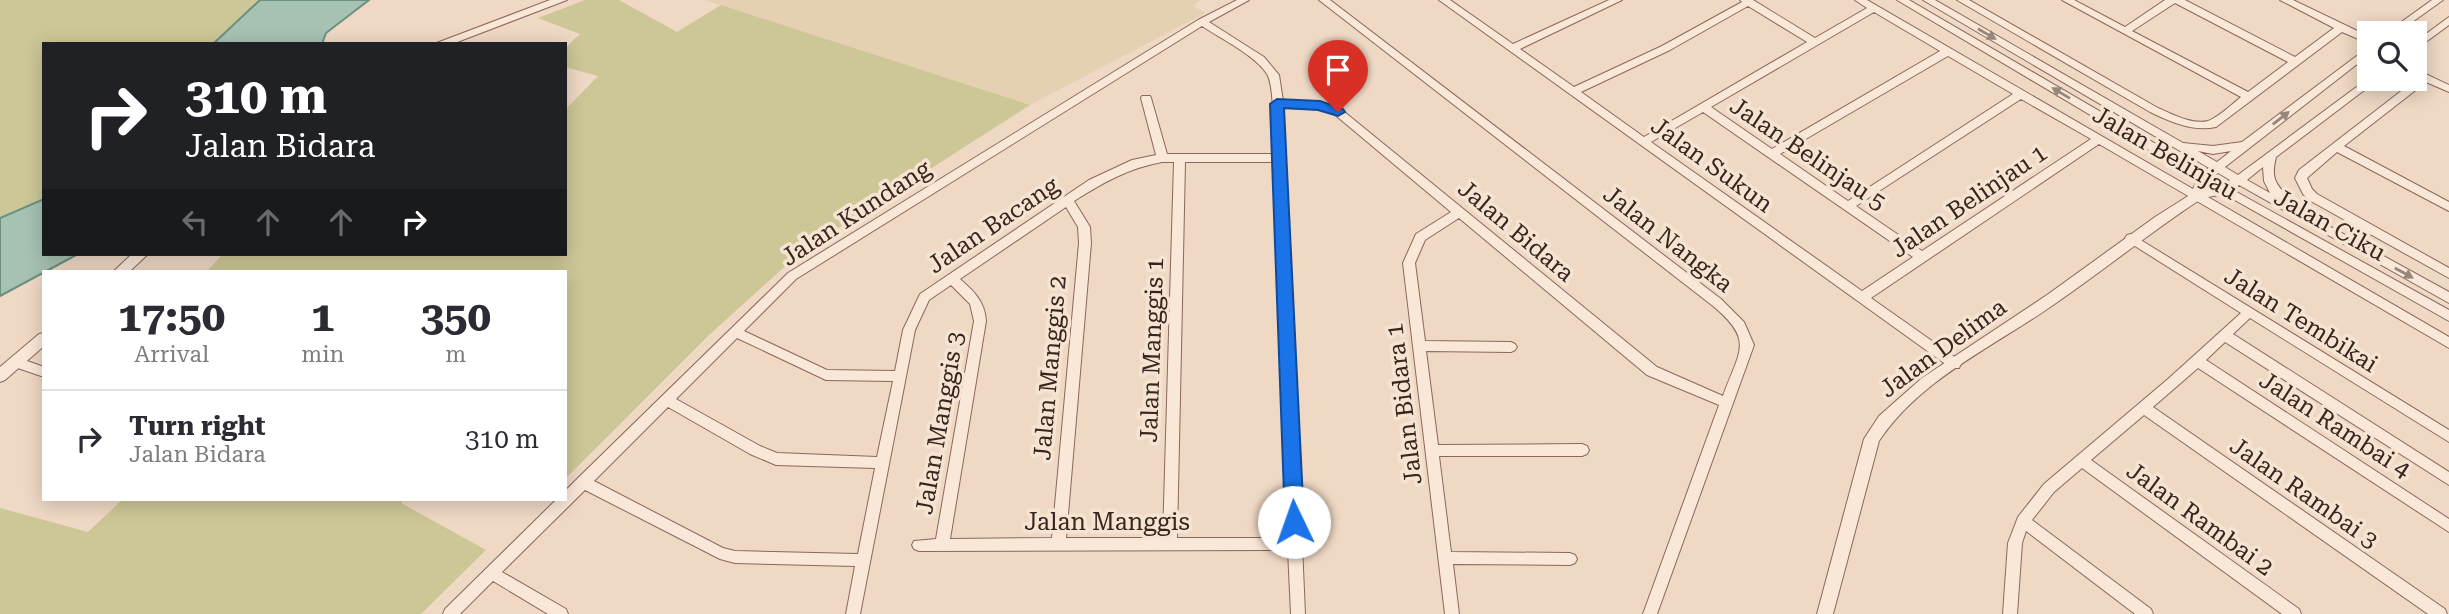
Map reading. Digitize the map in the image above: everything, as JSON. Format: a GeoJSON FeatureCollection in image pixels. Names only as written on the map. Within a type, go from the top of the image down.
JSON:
{"type":"FeatureCollection","features":[{"type":"Feature","properties":{"kind":"street"},"geometry":{"type":"LineString","coordinates":[[446,42],[562,0]]}},
{"type":"Feature","properties":{"kind":"street","name":"Jalan Kundang"},"geometry":{"type":"LineString","coordinates":[[567,498],[784,284],[810,263],[1202,22],[1244,0]]}},
{"type":"Feature","properties":{"kind":"street","name":"Jalan Nangka"},"geometry":{"type":"LineString","coordinates":[[1324,0],[1737,320],[1745,332],[1748,345],[1650,614]]}},
{"type":"Feature","properties":{"kind":"street","name":"Jalan Sukun"},"geometry":{"type":"LineString","coordinates":[[1444,0],[1955,364]]}},
{"type":"Feature","properties":{"kind":"street"},"geometry":{"type":"LineString","coordinates":[[1512,49],[1617,0]]}},
{"type":"Feature","properties":{"kind":"street","name":"Jalan Belinjau"},"geometry":{"type":"LineString","coordinates":[[1860,0],[2449,343]]}},
{"type":"Feature","properties":{"kind":"street","name":"Jalan Ciku"},"geometry":{"type":"LineString","coordinates":[[1902,0],[2204,178],[2449,316]]}},
{"type":"Feature","properties":{"kind":"street","name":"Jalan Ciku"},"geometry":{"type":"LineString","coordinates":[[1928,0],[2175,144],[2449,298]]}},
{"type":"Feature","properties":{"kind":"street"},"geometry":{"type":"LineString","coordinates":[[1962,0],[2179,122],[2200,126],[2212,124],[2342,27]]}},
{"type":"Feature","properties":{"kind":"street"},"geometry":{"type":"LineString","coordinates":[[2067,0],[2248,96]]}},
{"type":"Feature","properties":{"kind":"street"},"geometry":{"type":"LineString","coordinates":[[2125,31],[2174,0],[2296,62]]}},
{"type":"Feature","properties":{"kind":"street"},"geometry":{"type":"LineString","coordinates":[[2286,0],[2357,34]]}},
{"type":"Feature","properties":{"kind":"street"},"geometry":{"type":"LineString","coordinates":[[2408,21],[2438,0]]}},
{"type":"Feature","properties":{"kind":"street"},"geometry":{"type":"LineString","coordinates":[[1573,92],[1666,48],[1747,1],[1816,43]]}},
{"type":"Feature","properties":{"kind":"street"},"geometry":{"type":"LineString","coordinates":[[1643,142],[1874,8]]}},
{"type":"Feature","properties":{"kind":"street"},"geometry":{"type":"LineString","coordinates":[[2427,37],[2449,20]]}},
{"type":"Feature","properties":{"kind":"street"},"geometry":{"type":"LineString","coordinates":[[1202,22],[1260,59],[1274,75],[1298,614]]}},
{"type":"Feature","properties":{"kind":"street"},"geometry":{"type":"LineString","coordinates":[[1772,154],[1948,51]]}},
{"type":"Feature","properties":{"kind":"street"},"geometry":{"type":"LineString","coordinates":[[2196,196],[2204,178],[2357,59]]}},
{"type":"Feature","properties":{"kind":"street"},"geometry":{"type":"LineString","coordinates":[[2427,78],[2449,89]]}},
{"type":"Feature","properties":{"kind":"street","name":"Jalan Delima"},"geometry":{"type":"LineString","coordinates":[[1825,614],[1871,439],[1878,425],[1913,395],[2051,299],[2131,238],[2196,196],[2225,190],[2358,91]]}},
{"type":"Feature","properties":{"kind":"street"},"geometry":{"type":"LineString","coordinates":[[2401,91],[2303,173],[2301,178],[2307,191],[2324,204],[2449,274]]}},
{"type":"Feature","properties":{"kind":"street"},"geometry":{"type":"LineString","coordinates":[[1848,206],[2021,94]]}},
{"type":"Feature","properties":{"kind":"street"},"geometry":{"type":"LineString","coordinates":[[1146,98],[1162,158]]}},
{"type":"Feature","properties":{"kind":"street","name":"Jalan Bidara"},"geometry":{"type":"LineString","coordinates":[[1277,104],[1320,106],[1338,112],[1652,371],[1727,403]]}},
{"type":"Feature","properties":{"kind":"street","name":"Jalan Belinjau 5"},"geometry":{"type":"LineString","coordinates":[[1704,108],[1922,257]]}},
{"type":"Feature","properties":{"kind":"street","name":"Jalan Belinjau 1"},"geometry":{"type":"LineString","coordinates":[[1861,298],[2099,139]]}},
{"type":"Feature","properties":{"kind":"street"},"geometry":{"type":"LineString","coordinates":[[2175,144],[2213,150],[2247,145]]}},
{"type":"Feature","properties":{"kind":"street"},"geometry":{"type":"LineString","coordinates":[[2337,147],[2444,204],[2449,192]]}},
{"type":"Feature","properties":{"kind":"street"},"geometry":{"type":"LineString","coordinates":[[2271,156],[2266,173],[2270,184],[2277,196],[2305,218]]}},
{"type":"Feature","properties":{"kind":"street","name":"Jalan Bacang"},"geometry":{"type":"LineString","coordinates":[[853,614],[909,330],[923,297],[1093,183],[1136,163],[1180,157],[1279,158]]}},
{"type":"Feature","properties":{"kind":"street","name":"Jalan Manggis 1"},"geometry":{"type":"LineString","coordinates":[[1170,544],[1180,157]]}},
{"type":"Feature","properties":{"kind":"street","name":"Jalan Manggis 2"},"geometry":{"type":"LineString","coordinates":[[1058,545],[1085,243],[1084,227],[1068,200]]}},
{"type":"Feature","properties":{"kind":"street","name":"Jalan Bidara 1"},"geometry":{"type":"LineString","coordinates":[[1452,614],[1409,262],[1420,237],[1459,212]]}},
{"type":"Feature","properties":{"kind":"street","name":"Jalan Tembikai"},"geometry":{"type":"LineString","coordinates":[[2131,238],[2449,437]]}},
{"type":"Feature","properties":{"kind":"street"},"geometry":{"type":"LineString","coordinates":[[122,270],[139,256]]}},
{"type":"Feature","properties":{"kind":"street","name":"Jalan Manggis 3"},"geometry":{"type":"LineString","coordinates":[[942,545],[980,321],[975,299],[952,278]]}},
{"type":"Feature","properties":{"kind":"street"},"geometry":{"type":"LineString","coordinates":[[2010,614],[2015,543],[2023,521],[2049,488],[2144,408],[2249,312]]}},
{"type":"Feature","properties":{"kind":"street"},"geometry":{"type":"LineString","coordinates":[[735,332],[826,375],[900,376]]}},
{"type":"Feature","properties":{"kind":"street"},"geometry":{"type":"LineString","coordinates":[[2225,335],[2449,479]]}},
{"type":"Feature","properties":{"kind":"street"},"geometry":{"type":"LineString","coordinates":[[0,376],[42,340]]}},
{"type":"Feature","properties":{"kind":"street"},"geometry":{"type":"LineString","coordinates":[[1419,346],[1511,347]]}},
{"type":"Feature","properties":{"kind":"street","name":"Jalan Rambai 4"},"geometry":{"type":"LineString","coordinates":[[2197,361],[2449,526]]}},
{"type":"Feature","properties":{"kind":"street"},"geometry":{"type":"LineString","coordinates":[[16,362],[42,371]]}},
{"type":"Feature","properties":{"kind":"street"},"geometry":{"type":"LineString","coordinates":[[666,400],[776,459],[883,463]]}},
{"type":"Feature","properties":{"kind":"street","name":"Jalan Rambai 3"},"geometry":{"type":"LineString","coordinates":[[2144,408],[2440,614]]}},
{"type":"Feature","properties":{"kind":"street"},"geometry":{"type":"LineString","coordinates":[[1432,451],[1582,450]]}},
{"type":"Feature","properties":{"kind":"street","name":"Jalan Rambai 2"},"geometry":{"type":"LineString","coordinates":[[2080,460],[2294,614]]}},
{"type":"Feature","properties":{"kind":"street"},"geometry":{"type":"LineString","coordinates":[[583,482],[720,553],[735,557],[864,560]]}},
{"type":"Feature","properties":{"kind":"street","name":"Jalan Kundang"},"geometry":{"type":"LineString","coordinates":[[450,614],[564,501]]}},
{"type":"Feature","properties":{"kind":"street"},"geometry":{"type":"LineString","coordinates":[[2023,521],[2146,614]]}},
{"type":"Feature","properties":{"kind":"street","name":"Jalan Manggis"},"geometry":{"type":"LineString","coordinates":[[919,545],[1295,544]]}},
{"type":"Feature","properties":{"kind":"street"},"geometry":{"type":"LineString","coordinates":[[1445,558],[1570,559]]}},
{"type":"Feature","properties":{"kind":"street"},"geometry":{"type":"LineString","coordinates":[[491,573],[561,614]]}},
{"type":"Feature","properties":{"kind":"shaded area"},"geometry":{"type":"Polygon","coordinates":[[[0,0],[260,0],[215,42],[42,42],[42,200],[0,218],[0,0]]]}},
{"type":"Feature","properties":{"kind":"shaded area"},"geometry":{"type":"Polygon","coordinates":[[[260,0],[369,0],[326,33],[323,42],[215,42],[260,0]]]}},
{"type":"Feature","properties":{"kind":"shaded area"},"geometry":{"type":"Polygon","coordinates":[[[585,0],[619,0],[677,32],[721,5],[1030,105],[802,251],[709,335],[567,477],[567,270],[208,270],[221,256],[567,256],[567,108],[598,76],[567,68],[567,46],[580,34],[538,18],[585,0]]]}},
{"type":"Feature","properties":{"kind":"shaded area"},"geometry":{"type":"Polygon","coordinates":[[[705,0],[1200,0],[1193,6],[1205,13],[1030,105],[705,0]]]}},
{"type":"Feature","properties":{"kind":"shaded area"},"geometry":{"type":"Polygon","coordinates":[[[42,200],[42,256],[74,256],[48,270],[42,270],[42,273],[0,296],[0,218],[42,200]]]}},
{"type":"Feature","properties":{"kind":"shaded area"},"geometry":{"type":"Polygon","coordinates":[[[121,501],[402,501],[401,503],[486,550],[421,614],[0,614],[0,508],[88,532],[121,501]]]}},
{"type":"Feature","properties":{"kind":"route"},"geometry":{"type":"LineString","coordinates":[[1294,522],[1277,104],[1320,106],[1338,112]]}}]}
